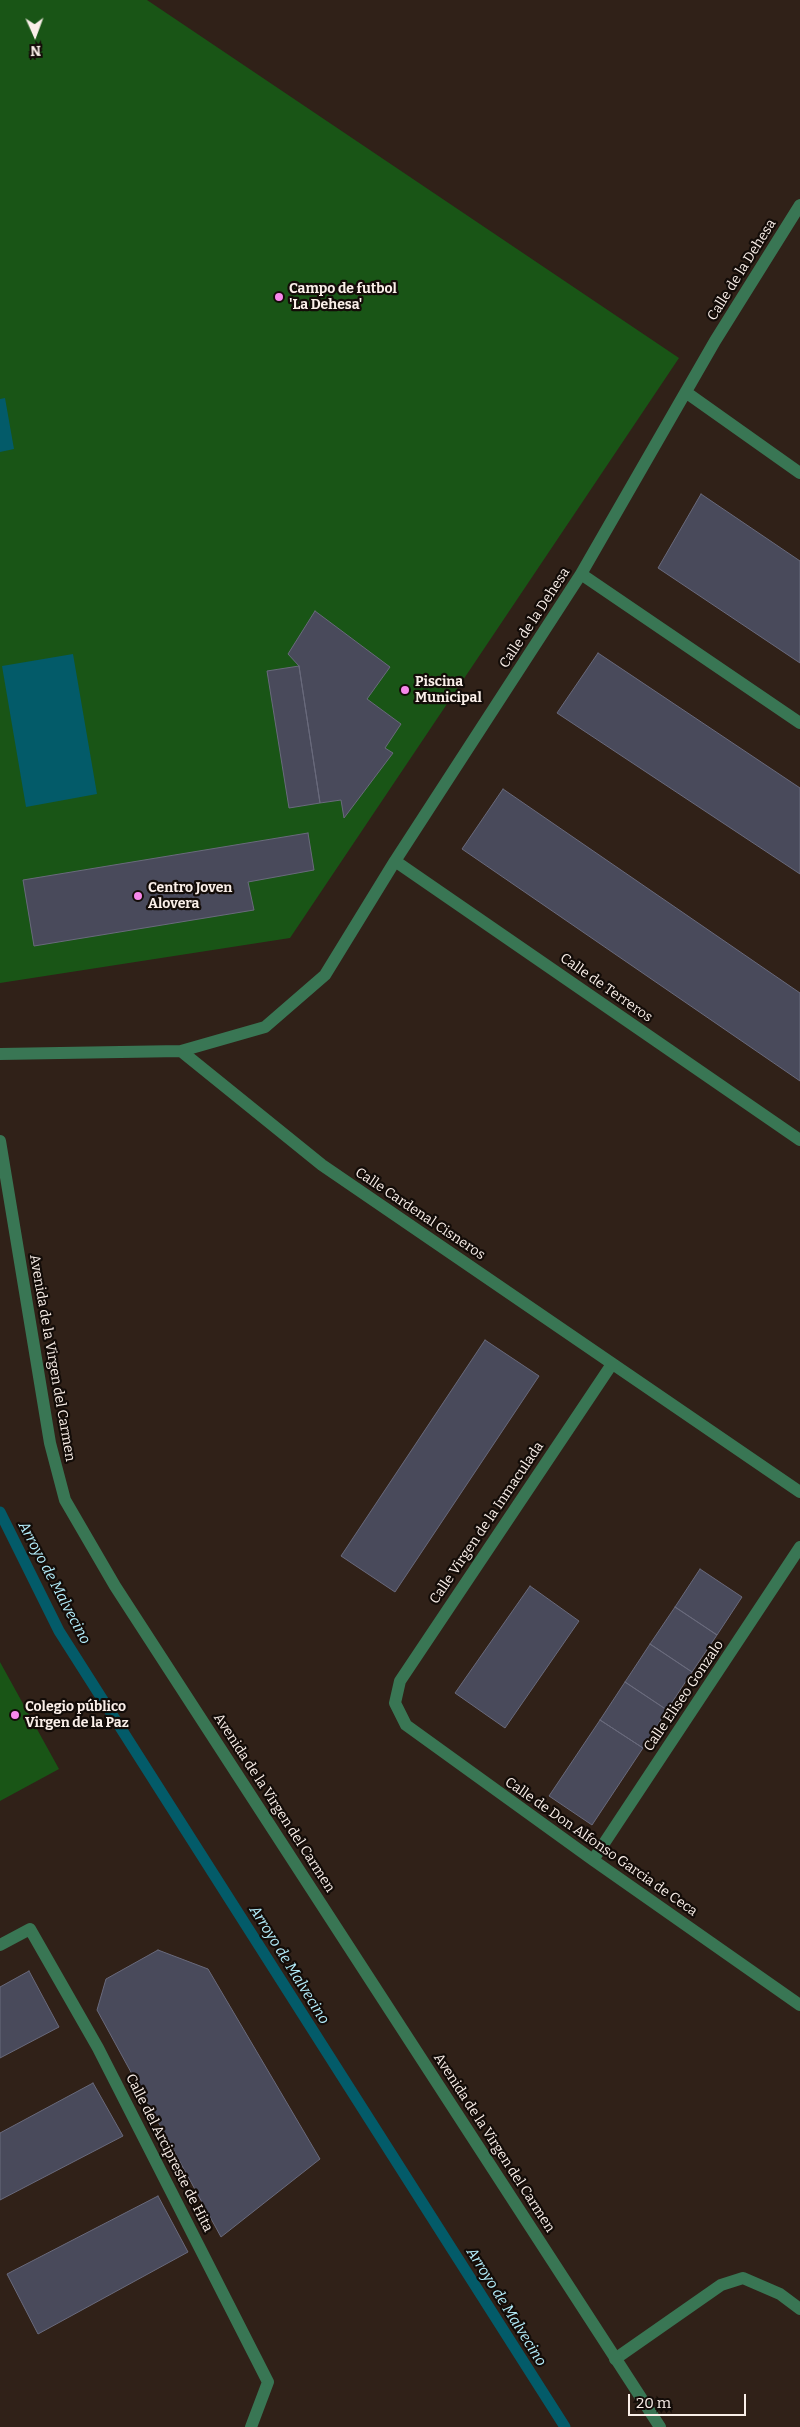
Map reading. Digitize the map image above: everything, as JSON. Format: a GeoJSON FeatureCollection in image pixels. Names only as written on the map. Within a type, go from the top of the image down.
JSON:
{"type":"FeatureCollection","features":[{"type":"Feature","properties":{"kind":"street","name":"Calle de la Dehesa"},"geometry":{"type":"LineString","coordinates":[[181,1052],[265,1027],[325,975],[395,861],[581,574],[715,341],[800,206]]}},
{"type":"Feature","properties":{"kind":"street"},"geometry":{"type":"LineString","coordinates":[[686,393],[800,473]]}},
{"type":"Feature","properties":{"kind":"street"},"geometry":{"type":"LineString","coordinates":[[581,574],[800,723]]}},
{"type":"Feature","properties":{"kind":"street","name":"Calle de Terreros"},"geometry":{"type":"LineString","coordinates":[[395,861],[800,1140]]}},
{"type":"Feature","properties":{"kind":"street"},"geometry":{"type":"LineString","coordinates":[[0,1054],[181,1052]]}},
{"type":"Feature","properties":{"kind":"street","name":"Calle Cardenal Cisneros"},"geometry":{"type":"LineString","coordinates":[[181,1052],[322,1165],[800,1492]]}},
{"type":"Feature","properties":{"kind":"street","name":"Avenida de la Virgen del Carmen"},"geometry":{"type":"LineString","coordinates":[[0,1141],[50,1442],[65,1500],[115,1586],[660,2427]]}},
{"type":"Feature","properties":{"kind":"street","name":"Calle Virgen de la Inmaculada"},"geometry":{"type":"LineString","coordinates":[[396,1704],[400,1681],[612,1364]]}},
{"type":"Feature","properties":{"kind":"street","name":"Calle Eliseo Gonzalo"},"geometry":{"type":"LineString","coordinates":[[593,1860],[800,1548]]}},
{"type":"Feature","properties":{"kind":"street","name":"Calle de Don Alfonso Garcia de Ceca"},"geometry":{"type":"LineString","coordinates":[[396,1704],[406,1725],[593,1860],[800,2005]]}},
{"type":"Feature","properties":{"kind":"street","name":"Calle del Arcipreste de Hita"},"geometry":{"type":"LineString","coordinates":[[0,1945],[30,1929],[98,2048],[268,2382],[251,2427]]}},
{"type":"Feature","properties":{"kind":"street"},"geometry":{"type":"LineString","coordinates":[[615,2358],[721,2285],[743,2278],[780,2294],[800,2309]]}},
{"type":"Feature","properties":{"kind":"green space"},"geometry":{"type":"Polygon","coordinates":[[[0,0],[147,0],[679,358],[290,938],[0,983],[0,0]]]}},
{"type":"Feature","properties":{"kind":"green space","name":"Colegio público Virgen de la Paz"},"geometry":{"type":"Polygon","coordinates":[[[0,1662],[59,1769],[0,1801],[0,1662]]]}},
{"type":"Feature","properties":{"kind":"water"},"geometry":{"type":"Polygon","coordinates":[[[5,398],[14,449],[0,452],[0,399],[5,398]]]}},
{"type":"Feature","properties":{"kind":"water"},"geometry":{"type":"Polygon","coordinates":[[[73,654],[97,794],[26,807],[2,666],[73,654]]]}},
{"type":"Feature","properties":{"kind":"building"},"geometry":{"type":"Polygon","coordinates":[[[701,494],[800,561],[800,663],[658,568],[701,494]]]}},
{"type":"Feature","properties":{"kind":"building"},"geometry":{"type":"Polygon","coordinates":[[[315,611],[390,667],[367,699],[401,724],[385,748],[393,753],[344,818],[341,800],[320,803],[299,666],[288,654],[315,611]]]}},
{"type":"Feature","properties":{"kind":"building"},"geometry":{"type":"Polygon","coordinates":[[[598,653],[800,788],[800,874],[557,713],[598,653]]]}},
{"type":"Feature","properties":{"kind":"building"},"geometry":{"type":"Polygon","coordinates":[[[299,666],[320,803],[289,808],[267,671],[299,666]]]}},
{"type":"Feature","properties":{"kind":"building"},"geometry":{"type":"Polygon","coordinates":[[[503,789],[800,993],[800,1081],[462,849],[503,789]]]}},
{"type":"Feature","properties":{"kind":"building","name":"Centro Joven Alovera"},"geometry":{"type":"Polygon","coordinates":[[[308,833],[314,870],[248,882],[254,910],[34,946],[23,880],[308,833]]]}},
{"type":"Feature","properties":{"kind":"building"},"geometry":{"type":"Polygon","coordinates":[[[485,1340],[539,1376],[395,1592],[341,1556],[485,1340]]]}},
{"type":"Feature","properties":{"kind":"building"},"geometry":{"type":"Polygon","coordinates":[[[700,1569],[742,1597],[717,1635],[675,1607],[700,1569]]]}},
{"type":"Feature","properties":{"kind":"building"},"geometry":{"type":"Polygon","coordinates":[[[530,1586],[579,1621],[505,1728],[455,1693],[530,1586]]]}},
{"type":"Feature","properties":{"kind":"building"},"geometry":{"type":"Polygon","coordinates":[[[675,1607],[717,1635],[692,1672],[650,1644],[675,1607]]]}},
{"type":"Feature","properties":{"kind":"building"},"geometry":{"type":"Polygon","coordinates":[[[650,1644],[692,1672],[667,1710],[625,1682],[650,1644]]]}},
{"type":"Feature","properties":{"kind":"building"},"geometry":{"type":"Polygon","coordinates":[[[625,1682],[667,1710],[643,1748],[600,1720],[625,1682]]]}},
{"type":"Feature","properties":{"kind":"building"},"geometry":{"type":"Polygon","coordinates":[[[600,1720],[643,1748],[592,1825],[549,1796],[600,1720]]]}},
{"type":"Feature","properties":{"kind":"building"},"geometry":{"type":"Polygon","coordinates":[[[158,1950],[208,1969],[320,2159],[221,2237],[97,2010],[106,1979],[158,1950]]]}},
{"type":"Feature","properties":{"kind":"building"},"geometry":{"type":"Polygon","coordinates":[[[29,1971],[59,2027],[0,2058],[0,1987],[29,1971]]]}},
{"type":"Feature","properties":{"kind":"building"},"geometry":{"type":"Polygon","coordinates":[[[93,2083],[123,2136],[0,2200],[0,2133],[93,2083]]]}},
{"type":"Feature","properties":{"kind":"building"},"geometry":{"type":"Polygon","coordinates":[[[158,2196],[188,2252],[38,2334],[7,2274],[158,2196]]]}},
{"type":"Feature","properties":{"kind":"waterway","name":"Arroyo de Malvecino"},"geometry":{"type":"LineString","coordinates":[[0,1512],[59,1631],[565,2427]]}},
{"type":"Feature","properties":{"kind":"place","name":"Campo de futbol 'La Dehesa'"},"geometry":{"type":"Point","coordinates":[279,297]}},
{"type":"Feature","properties":{"kind":"place","name":"Piscina Municipal"},"geometry":{"type":"Point","coordinates":[405,690]}},
{"type":"Feature","properties":{"kind":"place","name":"Centro Joven Alovera"},"geometry":{"type":"Point","coordinates":[138,896]}},
{"type":"Feature","properties":{"kind":"place","name":"Colegio público Virgen de la Paz"},"geometry":{"type":"Point","coordinates":[15,1715]}}]}
